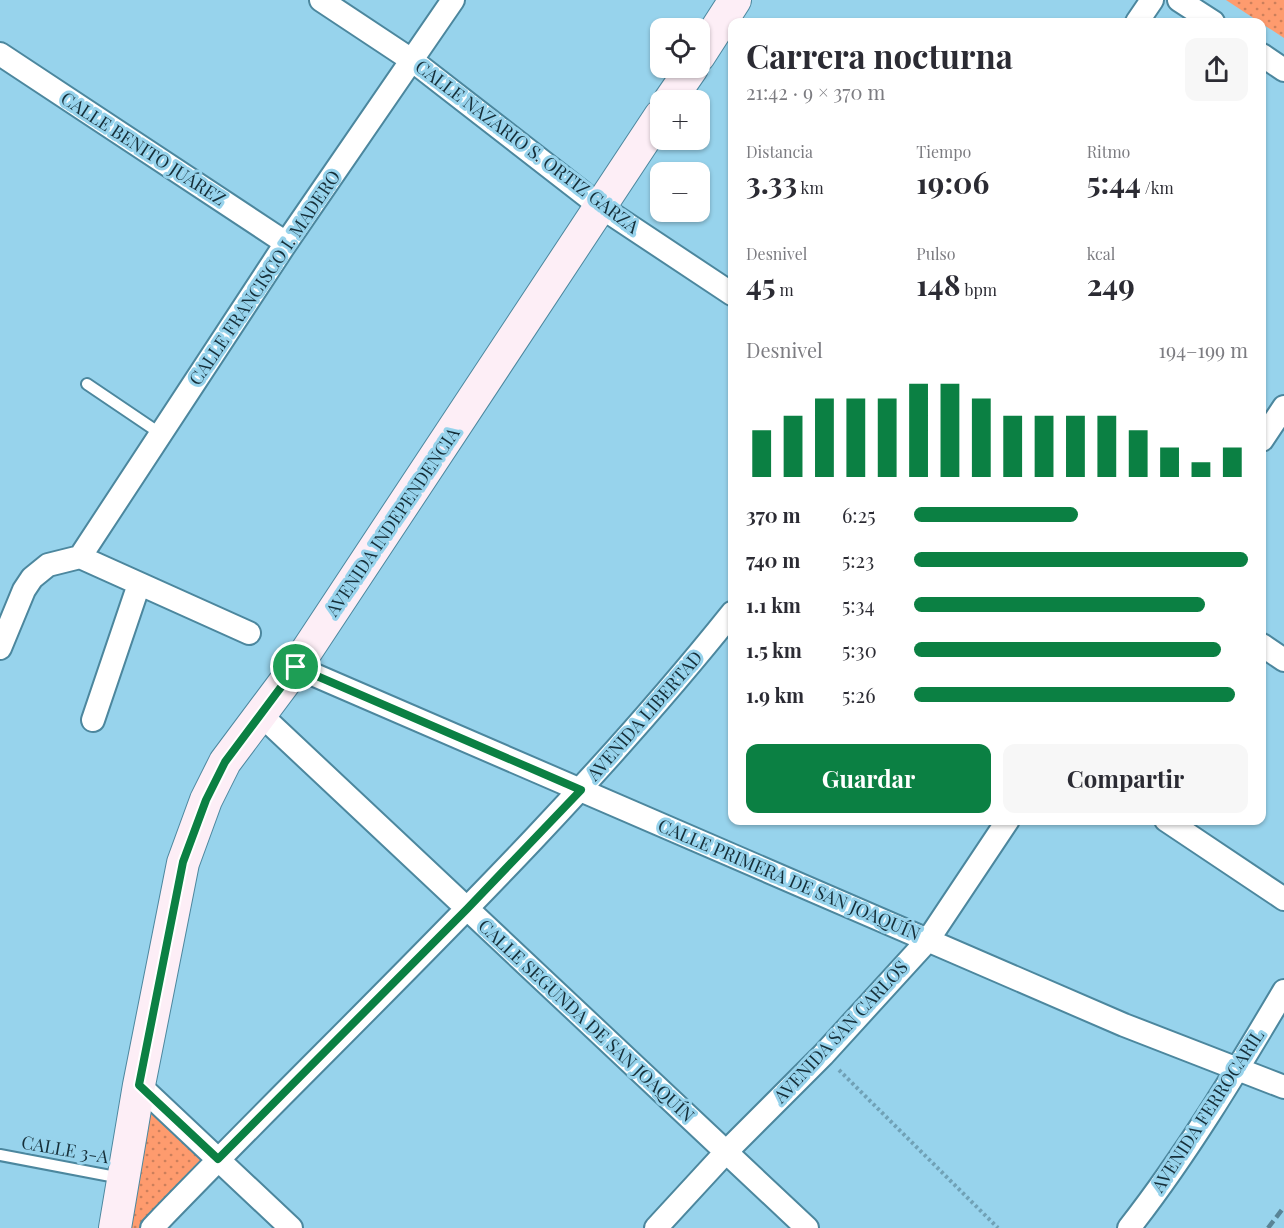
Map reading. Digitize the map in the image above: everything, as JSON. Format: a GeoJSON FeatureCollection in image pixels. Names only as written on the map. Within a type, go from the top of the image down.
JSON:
{"type":"FeatureCollection","features":[{"type":"Feature","properties":{"kind":"main road"},"geometry":{"type":"LineString","coordinates":[[710,39],[735,0]]}},
{"type":"Feature","properties":{"kind":"main road","name":"AVENIDA INDEPENDENCIA"},"geometry":{"type":"LineString","coordinates":[[115,1228],[139,1085],[183,862],[206,800],[225,762],[296,667],[650,131]]}},
{"type":"Feature","properties":{"kind":"street","name":"CALLE NAZARIO S. ORTIZ GARZA"},"geometry":{"type":"LineString","coordinates":[[321,0],[413,61],[601,207],[728,291]]}},
{"type":"Feature","properties":{"kind":"street","name":"CALLE FRANCISCO I. MADERO"},"geometry":{"type":"LineString","coordinates":[[80,557],[286,243],[453,0]]}},
{"type":"Feature","properties":{"kind":"street"},"geometry":{"type":"LineString","coordinates":[[1140,18],[1152,0]]}},
{"type":"Feature","properties":{"kind":"street"},"geometry":{"type":"LineString","coordinates":[[1179,0],[1207,18]]}},
{"type":"Feature","properties":{"kind":"street","name":"CALLE BENITO JUÁREZ"},"geometry":{"type":"LineString","coordinates":[[0,54],[286,243]]}},
{"type":"Feature","properties":{"kind":"street"},"geometry":{"type":"LineString","coordinates":[[1266,58],[1284,70]]}},
{"type":"Feature","properties":{"kind":"street"},"geometry":{"type":"LineString","coordinates":[[1266,434],[1284,407]]}},
{"type":"Feature","properties":{"kind":"street"},"geometry":{"type":"LineString","coordinates":[[0,648],[24,590],[32,578],[48,565],[80,557],[249,633]]}},
{"type":"Feature","properties":{"kind":"street"},"geometry":{"type":"LineString","coordinates":[[93,720],[139,584]]}},
{"type":"Feature","properties":{"kind":"street","name":"AVENIDA LIBERTAD"},"geometry":{"type":"LineString","coordinates":[[152,1228],[467,909],[581,790],[681,677],[728,618]]}},
{"type":"Feature","properties":{"kind":"street"},"geometry":{"type":"LineString","coordinates":[[1266,648],[1284,660]]}},
{"type":"Feature","properties":{"kind":"street","name":"CALLE PRIMERA DE SAN JOAQUÍN"},"geometry":{"type":"LineString","coordinates":[[296,667],[1124,1025],[1284,1087]]}},
{"type":"Feature","properties":{"kind":"street","name":"CALLE SEGUNDA DE SAN JOAQUÍN"},"geometry":{"type":"LineString","coordinates":[[261,715],[807,1228]]}},
{"type":"Feature","properties":{"kind":"street","name":"AVENIDA SAN CARLOS"},"geometry":{"type":"LineString","coordinates":[[656,1228],[726,1152],[823,1055],[927,940],[1005,825]]}},
{"type":"Feature","properties":{"kind":"street"},"geometry":{"type":"LineString","coordinates":[[1173,825],[1284,899]]}},
{"type":"Feature","properties":{"kind":"street","name":"AVENIDA FERROCARIL"},"geometry":{"type":"LineString","coordinates":[[1128,1228],[1153,1198],[1238,1070],[1284,991]]}},
{"type":"Feature","properties":{"kind":"street"},"geometry":{"type":"LineString","coordinates":[[139,1085],[291,1228]]}},
{"type":"Feature","properties":{"kind":"lane"},"geometry":{"type":"LineString","coordinates":[[87,384],[160,434]]}},
{"type":"Feature","properties":{"kind":"lane","name":"CALLE 3-A"},"geometry":{"type":"LineString","coordinates":[[0,1155],[124,1178]]}},
{"type":"Feature","properties":{"kind":"path"},"geometry":{"type":"LineString","coordinates":[[823,1055],[998,1228]]}},
{"type":"Feature","properties":{"kind":"shaded area"},"geometry":{"type":"Polygon","coordinates":[[[1226,0],[1284,0],[1284,38],[1266,26],[1266,18],[1253,18],[1226,0]]]}},
{"type":"Feature","properties":{"kind":"shaded area"},"geometry":{"type":"Polygon","coordinates":[[[141,1094],[212,1159],[147,1228],[117,1228],[141,1094]]]}},
{"type":"Feature","properties":{"kind":"railway"},"geometry":{"type":"LineString","coordinates":[[1268,1228],[1284,1207]]}},
{"type":"Feature","properties":{"kind":"route"},"geometry":{"type":"LineString","coordinates":[[296,667],[581,790],[467,909],[218,1159],[139,1085],[183,862],[206,800],[225,762],[296,667]]}}]}
